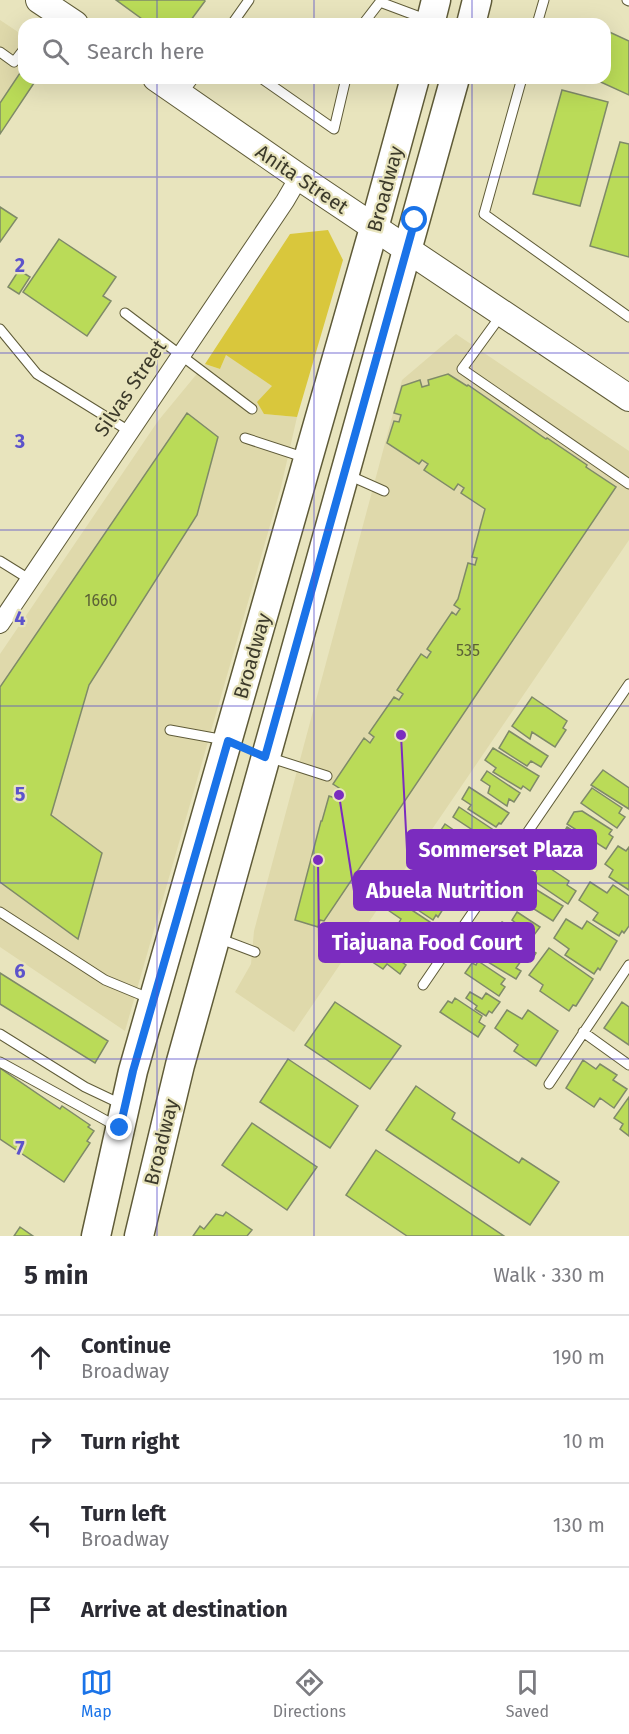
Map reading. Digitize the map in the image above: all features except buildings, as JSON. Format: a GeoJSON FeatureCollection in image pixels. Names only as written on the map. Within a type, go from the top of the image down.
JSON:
{"type":"FeatureCollection","features":[{"type":"Feature","properties":{"kind":"main road"},"geometry":{"type":"LineString","coordinates":[[472,18],[477,0]]}},
{"type":"Feature","properties":{"kind":"main road","name":"Broadway"},"geometry":{"type":"LineString","coordinates":[[96,1236],[153,1000],[413,84]]}},
{"type":"Feature","properties":{"kind":"main road","name":"Broadway"},"geometry":{"type":"LineString","coordinates":[[139,1236],[180,1065],[453,84]]}},
{"type":"Feature","properties":{"kind":"main road"},"geometry":{"type":"LineString","coordinates":[[228,741],[265,757]]}},
{"type":"Feature","properties":{"kind":"street","name":"Anita Street"},"geometry":{"type":"LineString","coordinates":[[188,87],[299,177],[629,398]]}},
{"type":"Feature","properties":{"kind":"street","name":"Silvas Street"},"geometry":{"type":"LineString","coordinates":[[0,624],[299,177]]}},
{"type":"Feature","properties":{"kind":"lane"},"geometry":{"type":"LineString","coordinates":[[236,18],[249,0]]}},
{"type":"Feature","properties":{"kind":"lane"},"geometry":{"type":"LineString","coordinates":[[538,18],[543,0]]}},
{"type":"Feature","properties":{"kind":"lane"},"geometry":{"type":"LineString","coordinates":[[368,18],[380,2],[432,15]]}},
{"type":"Feature","properties":{"kind":"lane"},"geometry":{"type":"LineString","coordinates":[[0,52],[14,62],[18,57]]}},
{"type":"Feature","properties":{"kind":"lane"},"geometry":{"type":"LineString","coordinates":[[270,84],[334,129],[345,84]]}},
{"type":"Feature","properties":{"kind":"lane"},"geometry":{"type":"LineString","coordinates":[[520,84],[484,214],[629,317]]}},
{"type":"Feature","properties":{"kind":"lane"},"geometry":{"type":"LineString","coordinates":[[125,313],[252,409]]}},
{"type":"Feature","properties":{"kind":"lane"},"geometry":{"type":"LineString","coordinates":[[502,313],[462,369],[629,484]]}},
{"type":"Feature","properties":{"kind":"lane"},"geometry":{"type":"LineString","coordinates":[[0,329],[37,374],[129,431]]}},
{"type":"Feature","properties":{"kind":"lane"},"geometry":{"type":"LineString","coordinates":[[245,438],[308,459]]}},
{"type":"Feature","properties":{"kind":"lane"},"geometry":{"type":"LineString","coordinates":[[344,474],[384,491]]}},
{"type":"Feature","properties":{"kind":"lane"},"geometry":{"type":"LineString","coordinates":[[0,561],[29,579]]}},
{"type":"Feature","properties":{"kind":"lane"},"geometry":{"type":"LineString","coordinates":[[423,985],[629,684]]}},
{"type":"Feature","properties":{"kind":"lane"},"geometry":{"type":"LineString","coordinates":[[170,730],[228,741]]}},
{"type":"Feature","properties":{"kind":"lane"},"geometry":{"type":"LineString","coordinates":[[265,757],[327,776]]}},
{"type":"Feature","properties":{"kind":"lane"},"geometry":{"type":"LineString","coordinates":[[0,912],[105,980],[153,1000]]}},
{"type":"Feature","properties":{"kind":"lane"},"geometry":{"type":"LineString","coordinates":[[215,937],[255,952]]}},
{"type":"Feature","properties":{"kind":"lane"},"geometry":{"type":"LineString","coordinates":[[549,1083],[629,965]]}},
{"type":"Feature","properties":{"kind":"lane"},"geometry":{"type":"LineString","coordinates":[[582,1032],[629,1065]]}},
{"type":"Feature","properties":{"kind":"lane"},"geometry":{"type":"LineString","coordinates":[[0,1035],[85,1087],[123,1117]]}},
{"type":"Feature","properties":{"kind":"lane"},"geometry":{"type":"LineString","coordinates":[[0,1062],[123,1117]]}},
{"type":"Feature","properties":{"kind":"shaded area"},"geometry":{"type":"Polygon","coordinates":[[[0,20],[18,32],[18,84],[34,84],[0,134],[0,20]]]}},
{"type":"Feature","properties":{"kind":"shaded area"},"geometry":{"type":"Polygon","coordinates":[[[328,230],[343,260],[297,417],[264,414],[257,402],[272,386],[226,355],[220,369],[205,364],[290,234],[328,230]]]}},
{"type":"Feature","properties":{"kind":"shaded area"},"geometry":{"type":"Polygon","coordinates":[[[456,334],[629,451],[629,540],[294,1032],[235,992],[251,964],[254,931],[402,380],[456,334]]]}},
{"type":"Feature","properties":{"kind":"shaded area"},"geometry":{"type":"Polygon","coordinates":[[[226,355],[273,386],[264,414],[297,417],[281,487],[125,1031],[0,947],[0,654],[158,421],[205,364],[220,369],[226,355]]]}},
{"type":"Feature","properties":{"kind":"place","name":"Sommerset Plaza"},"geometry":{"type":"Point","coordinates":[401,735]}},
{"type":"Feature","properties":{"kind":"place","name":"Abuela Nutrition"},"geometry":{"type":"Point","coordinates":[339,795]}},
{"type":"Feature","properties":{"kind":"place","name":"Tiajuana Food Court"},"geometry":{"type":"Point","coordinates":[318,860]}},
{"type":"Feature","properties":{"kind":"route"},"geometry":{"type":"LineString","coordinates":[[120,1128],[133,1071],[228,741],[265,757],[415,220]]}}]}
